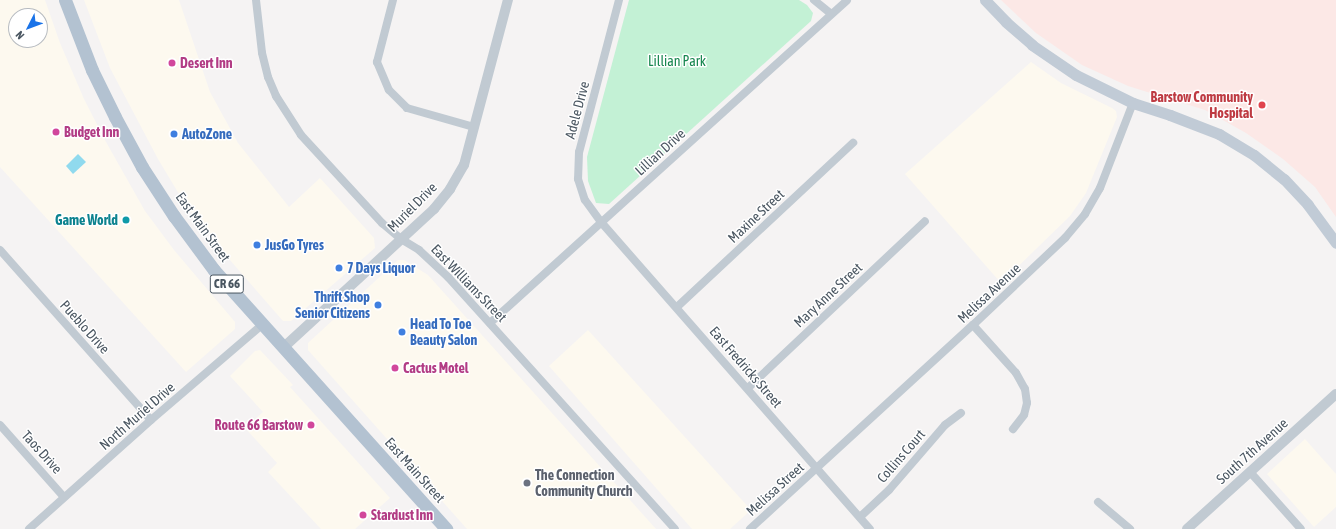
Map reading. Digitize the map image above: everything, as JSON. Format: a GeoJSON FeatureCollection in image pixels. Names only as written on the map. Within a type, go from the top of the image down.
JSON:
{"type":"FeatureCollection","features":[{"type":"Feature","properties":{"kind":"main road","name":"East Main Street"},"geometry":{"type":"LineString","coordinates":[[65,0],[92,70],[142,167],[206,259],[446,529]]}},
{"type":"Feature","properties":{"kind":"main road"},"geometry":{"type":"LineString","coordinates":[[985,0],[1006,22],[1032,45],[1076,75],[1134,103],[1170,115],[1218,134],[1254,155],[1284,180],[1308,205],[1336,243]]}},
{"type":"Feature","properties":{"kind":"street","name":"East Williams Street"},"geometry":{"type":"LineString","coordinates":[[256,0],[262,53],[268,77],[286,113],[301,135],[382,223],[433,262],[490,323],[675,529]]}},
{"type":"Feature","properties":{"kind":"street"},"geometry":{"type":"LineString","coordinates":[[394,0],[377,62],[389,90],[407,108],[474,127]]}},
{"type":"Feature","properties":{"kind":"street","name":"Muriel Drive"},"geometry":{"type":"LineString","coordinates":[[284,347],[434,209],[450,189],[464,165],[508,0]]}},
{"type":"Feature","properties":{"kind":"street","name":"Adele Drive"},"geometry":{"type":"LineString","coordinates":[[601,222],[585,200],[580,187],[578,179],[579,152],[620,0]]}},
{"type":"Feature","properties":{"kind":"street"},"geometry":{"type":"LineString","coordinates":[[814,0],[830,14]]}},
{"type":"Feature","properties":{"kind":"street","name":"Lillian Drive"},"geometry":{"type":"LineString","coordinates":[[490,323],[846,0]]}},
{"type":"Feature","properties":{"kind":"street","name":"Melissa Avenue"},"geometry":{"type":"LineString","coordinates":[[817,468],[973,325],[1065,238],[1085,214],[1100,188],[1134,103]]}},
{"type":"Feature","properties":{"kind":"street","name":"Maxine Street"},"geometry":{"type":"LineString","coordinates":[[677,308],[853,143]]}},
{"type":"Feature","properties":{"kind":"street","name":"Mary Anne Street"},"geometry":{"type":"LineString","coordinates":[[748,388],[925,221]]}},
{"type":"Feature","properties":{"kind":"street","name":"East Fredricks Street"},"geometry":{"type":"LineString","coordinates":[[601,222],[870,529]]}},
{"type":"Feature","properties":{"kind":"street","name":"Pueblo Drive"},"geometry":{"type":"LineString","coordinates":[[0,250],[151,420]]}},
{"type":"Feature","properties":{"kind":"street","name":"North Muriel Drive"},"geometry":{"type":"LineString","coordinates":[[29,529],[151,420],[263,324]]}},
{"type":"Feature","properties":{"kind":"street"},"geometry":{"type":"LineString","coordinates":[[973,325],[1016,373],[1025,389],[1027,403],[1024,415],[1013,429]]}},
{"type":"Feature","properties":{"kind":"street","name":"South 7th Avenue"},"geometry":{"type":"LineString","coordinates":[[1187,529],[1336,394]]}},
{"type":"Feature","properties":{"kind":"street","name":"Collins Court"},"geometry":{"type":"LineString","coordinates":[[860,517],[889,490],[946,425],[961,413]]}},
{"type":"Feature","properties":{"kind":"street","name":"Taos Drive"},"geometry":{"type":"LineString","coordinates":[[0,425],[64,497]]}},
{"type":"Feature","properties":{"kind":"street","name":"Melissa Street"},"geometry":{"type":"LineString","coordinates":[[750,529],[817,468]]}},
{"type":"Feature","properties":{"kind":"street"},"geometry":{"type":"LineString","coordinates":[[1250,472],[1301,529]]}},
{"type":"Feature","properties":{"kind":"street"},"geometry":{"type":"LineString","coordinates":[[1098,502],[1130,529]]}},
{"type":"Feature","properties":{"kind":"shaded area"},"geometry":{"type":"Polygon","coordinates":[[[0,0],[45,0],[48,8],[8,8],[8,48],[48,48],[48,9],[60,43],[84,99],[106,142],[145,211],[174,250],[235,322],[235,329],[186,372],[0,167],[0,0]]]}},
{"type":"Feature","properties":{"kind":"shaded area"},"geometry":{"type":"Polygon","coordinates":[[[84,0],[179,0],[210,92],[238,143],[289,207],[320,178],[374,238],[375,248],[291,321],[283,321],[223,252],[185,204],[158,159],[110,68],[84,0]]]}},
{"type":"Feature","properties":{"kind":"shaded area","name":"Barstow Community Hospital"},"geometry":{"type":"Polygon","coordinates":[[[1001,0],[1336,0],[1336,217],[1315,187],[1283,159],[1246,133],[1205,110],[1128,86],[1082,65],[1036,33],[1001,0]]]}},
{"type":"Feature","properties":{"kind":"shaded area"},"geometry":{"type":"Polygon","coordinates":[[[1031,62],[1061,83],[1112,108],[1116,111],[1117,117],[1086,193],[1070,216],[1001,283],[905,174],[1031,62]]]}},
{"type":"Feature","properties":{"kind":"shaded area"},"geometry":{"type":"Polygon","coordinates":[[[398,260],[404,260],[428,275],[656,529],[467,529],[308,350],[308,343],[398,260]]]}},
{"type":"Feature","properties":{"kind":"shaded area"},"geometry":{"type":"Polygon","coordinates":[[[588,330],[751,510],[730,529],[692,529],[549,366],[588,330]]]}},
{"type":"Feature","properties":{"kind":"shaded area"},"geometry":{"type":"Polygon","coordinates":[[[260,350],[293,385],[290,387],[390,498],[355,529],[321,529],[268,472],[277,463],[245,428],[263,412],[230,376],[255,351],[260,350]]]}},
{"type":"Feature","properties":{"kind":"shaded area"},"geometry":{"type":"Polygon","coordinates":[[[1305,439],[1336,474],[1336,507],[1314,527],[1267,474],[1305,439]]]}},
{"type":"Feature","properties":{"kind":"green space","name":"Lillian Park"},"geometry":{"type":"Polygon","coordinates":[[[629,0],[799,0],[807,5],[813,13],[811,21],[609,204],[596,203],[588,181],[587,157],[629,0]]]}},
{"type":"Feature","properties":{"kind":"water"},"geometry":{"type":"Polygon","coordinates":[[[78,154],[86,162],[73,174],[66,166],[78,154]]]}},
{"type":"Feature","properties":{"kind":"place","name":"Desert Inn"},"geometry":{"type":"Point","coordinates":[172,63]}},
{"type":"Feature","properties":{"kind":"place","name":"Barstow Community Hospital"},"geometry":{"type":"Point","coordinates":[1262,105]}},
{"type":"Feature","properties":{"kind":"place","name":"Budget Inn"},"geometry":{"type":"Point","coordinates":[56,132]}},
{"type":"Feature","properties":{"kind":"place","name":"AutoZone"},"geometry":{"type":"Point","coordinates":[174,134]}},
{"type":"Feature","properties":{"kind":"place","name":"Game World"},"geometry":{"type":"Point","coordinates":[126,220]}},
{"type":"Feature","properties":{"kind":"place","name":"JusGo Tyres"},"geometry":{"type":"Point","coordinates":[257,245]}},
{"type":"Feature","properties":{"kind":"place","name":"7 Days Liquor"},"geometry":{"type":"Point","coordinates":[339,268]}},
{"type":"Feature","properties":{"kind":"place","name":"Thrift Shop Senior Citizens"},"geometry":{"type":"Point","coordinates":[378,305]}},
{"type":"Feature","properties":{"kind":"place","name":"Head To Toe Beauty Salon"},"geometry":{"type":"Point","coordinates":[402,332]}},
{"type":"Feature","properties":{"kind":"place","name":"Cactus Motel"},"geometry":{"type":"Point","coordinates":[395,368]}},
{"type":"Feature","properties":{"kind":"place","name":"Route 66 Barstow"},"geometry":{"type":"Point","coordinates":[311,425]}},
{"type":"Feature","properties":{"kind":"place","name":"The Connection Community Church"},"geometry":{"type":"Point","coordinates":[527,483]}},
{"type":"Feature","properties":{"kind":"place","name":"Stardust Inn"},"geometry":{"type":"Point","coordinates":[363,515]}}]}
